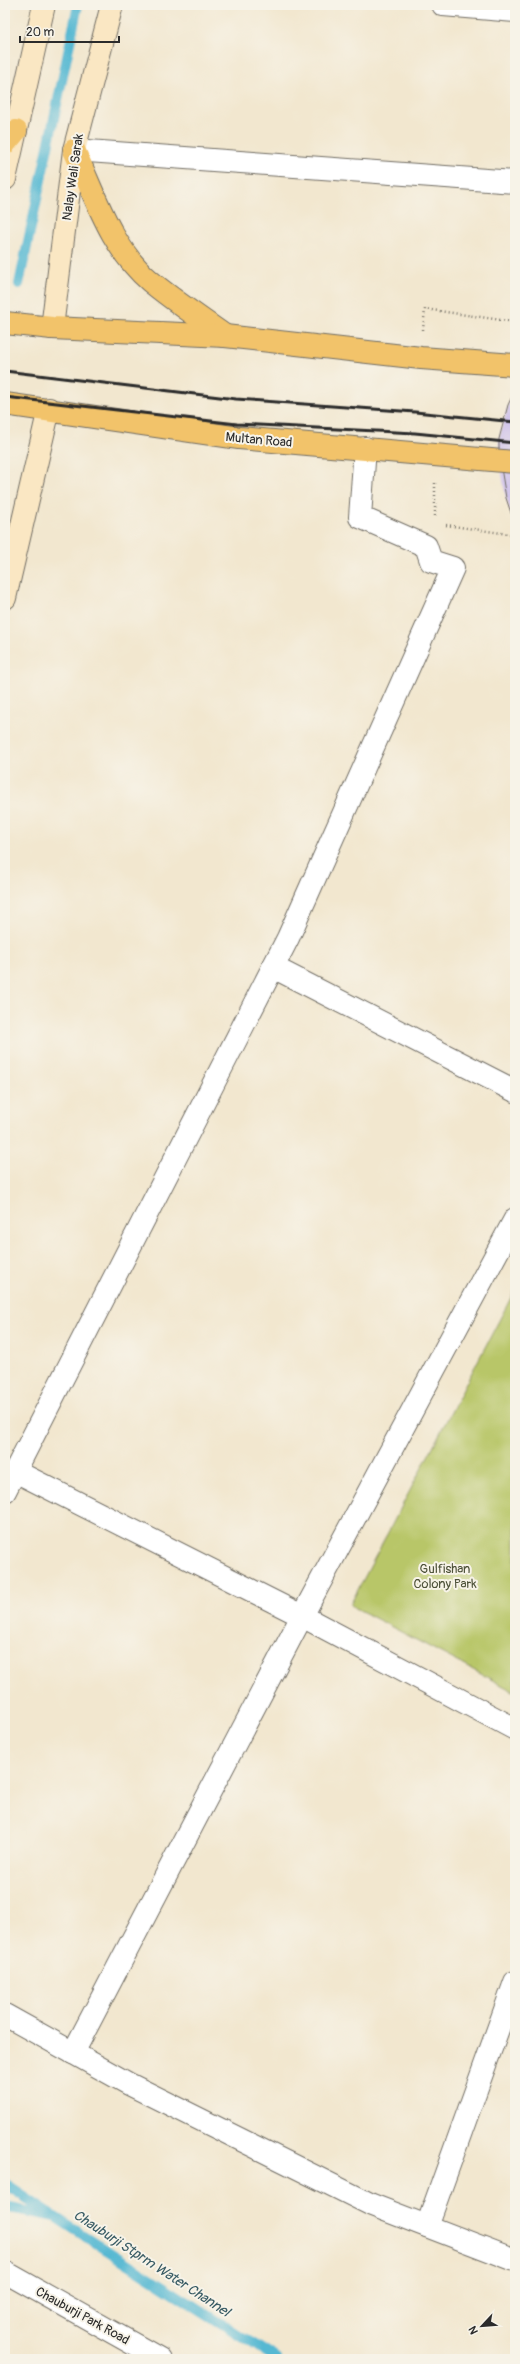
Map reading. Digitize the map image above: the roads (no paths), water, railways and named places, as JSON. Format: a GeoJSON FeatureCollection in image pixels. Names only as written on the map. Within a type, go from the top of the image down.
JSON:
{"type":"FeatureCollection","features":[{"type":"Feature","properties":{"kind":"main road"},"geometry":{"type":"LineString","coordinates":[[5,179],[10,138],[44,5]]}},
{"type":"Feature","properties":{"kind":"main road","name":"Nalay Wali Sarak"},"geometry":{"type":"LineString","coordinates":[[52,328],[74,150],[112,5]]}},
{"type":"Feature","properties":{"kind":"main road"},"geometry":{"type":"LineString","coordinates":[[74,150],[109,228],[135,265],[150,281],[225,336]]}},
{"type":"Feature","properties":{"kind":"main road"},"geometry":{"type":"LineString","coordinates":[[5,323],[52,328],[225,336],[420,358],[515,365]]}},
{"type":"Feature","properties":{"kind":"main road","name":"Multan Road"},"geometry":{"type":"LineString","coordinates":[[5,404],[49,409],[239,438],[515,462]]}},
{"type":"Feature","properties":{"kind":"main road"},"geometry":{"type":"LineString","coordinates":[[5,598],[49,409]]}},
{"type":"Feature","properties":{"kind":"street"},"geometry":{"type":"LineString","coordinates":[[443,5],[515,11]]}},
{"type":"Feature","properties":{"kind":"street"},"geometry":{"type":"LineString","coordinates":[[74,150],[515,182]]}},
{"type":"Feature","properties":{"kind":"street"},"geometry":{"type":"LineString","coordinates":[[5,1491],[272,967],[453,568],[431,561],[426,546],[360,517],[365,448]]}},
{"type":"Feature","properties":{"kind":"street"},"geometry":{"type":"LineString","coordinates":[[272,967],[515,1091]]}},
{"type":"Feature","properties":{"kind":"street"},"geometry":{"type":"LineString","coordinates":[[73,2053],[302,1616],[515,1219]]}},
{"type":"Feature","properties":{"kind":"street"},"geometry":{"type":"LineString","coordinates":[[15,1471],[302,1616],[515,1729]]}},
{"type":"Feature","properties":{"kind":"street"},"geometry":{"type":"LineString","coordinates":[[427,2226],[515,1982]]}},
{"type":"Feature","properties":{"kind":"street"},"geometry":{"type":"LineString","coordinates":[[5,2015],[136,2087],[372,2205],[515,2260]]}},
{"type":"Feature","properties":{"kind":"street","name":"Chauburji Park Road"},"geometry":{"type":"LineString","coordinates":[[5,2272],[136,2353],[160,2359]]}},
{"type":"Feature","properties":{"kind":"waterway"},"geometry":{"type":"LineString","coordinates":[[19,284],[78,5]]}},
{"type":"Feature","properties":{"kind":"waterway"},"geometry":{"type":"LineString","coordinates":[[5,2184],[50,2214]]}},
{"type":"Feature","properties":{"kind":"waterway","name":"Chauburji Stprm Water Channel"},"geometry":{"type":"LineString","coordinates":[[5,2207],[55,2217],[277,2359]]}},
{"type":"Feature","properties":{"kind":"railway"},"geometry":{"type":"LineString","coordinates":[[5,371],[236,399],[415,412],[515,422]]}},
{"type":"Feature","properties":{"kind":"railway"},"geometry":{"type":"LineString","coordinates":[[5,397],[237,424],[415,433],[515,443]]}},
{"type":"Feature","properties":{"kind":"park label","name":"Gulfishan Colony Park"},"geometry":{"type":"Point","coordinates":[445,1576]}}]}
